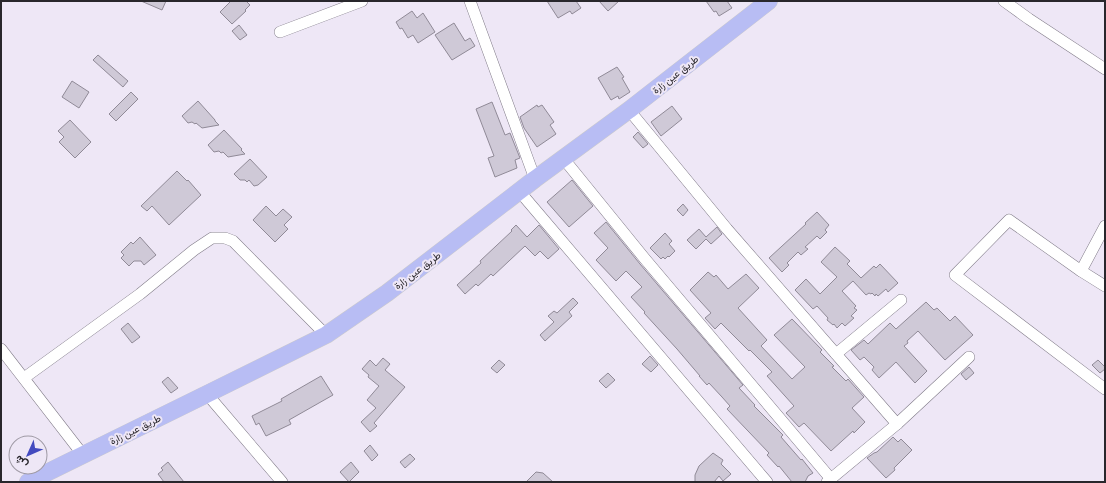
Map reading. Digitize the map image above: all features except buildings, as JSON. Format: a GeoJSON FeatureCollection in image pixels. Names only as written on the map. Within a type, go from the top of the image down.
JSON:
{"type":"FeatureCollection","features":[{"type":"Feature","properties":{"kind":"main road","name":"طريق عين زارة"},"geometry":{"type":"LineString","coordinates":[[28,482],[326,335],[387,292],[520,192],[535,179],[629,110],[769,1]]}},
{"type":"Feature","properties":{"kind":"street"},"geometry":{"type":"LineString","coordinates":[[280,32],[362,1]]}},
{"type":"Feature","properties":{"kind":"street"},"geometry":{"type":"LineString","coordinates":[[470,1],[535,179]]}},
{"type":"Feature","properties":{"kind":"street"},"geometry":{"type":"LineString","coordinates":[[1004,1],[1105,69]]}},
{"type":"Feature","properties":{"kind":"street"},"geometry":{"type":"LineString","coordinates":[[629,110],[727,229],[897,424]]}},
{"type":"Feature","properties":{"kind":"street"},"geometry":{"type":"LineString","coordinates":[[563,158],[829,481],[897,424],[969,357]]}},
{"type":"Feature","properties":{"kind":"street"},"geometry":{"type":"LineString","coordinates":[[520,192],[767,482]]}},
{"type":"Feature","properties":{"kind":"street"},"geometry":{"type":"LineString","coordinates":[[1105,286],[1009,220],[955,275],[1105,389]]}},
{"type":"Feature","properties":{"kind":"street"},"geometry":{"type":"LineString","coordinates":[[1081,270],[1105,226]]}},
{"type":"Feature","properties":{"kind":"street"},"geometry":{"type":"LineString","coordinates":[[24,378],[140,294],[194,250],[212,238],[225,238],[233,241],[326,335]]}},
{"type":"Feature","properties":{"kind":"street"},"geometry":{"type":"LineString","coordinates":[[836,354],[902,300]]}},
{"type":"Feature","properties":{"kind":"street"},"geometry":{"type":"LineString","coordinates":[[1,349],[83,455]]}},
{"type":"Feature","properties":{"kind":"street"},"geometry":{"type":"LineString","coordinates":[[207,394],[282,482]]}}]}
